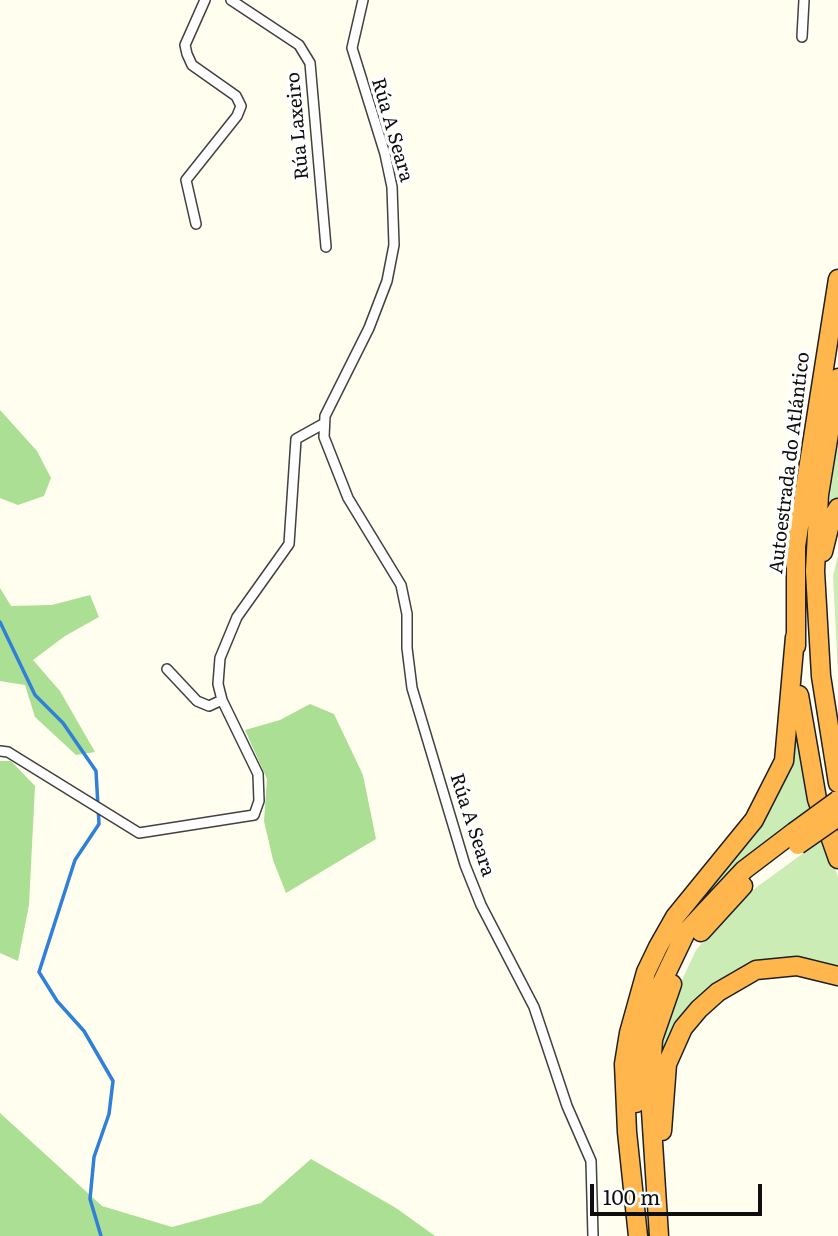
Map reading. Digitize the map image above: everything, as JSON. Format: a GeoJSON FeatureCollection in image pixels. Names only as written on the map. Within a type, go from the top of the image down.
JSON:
{"type":"FeatureCollection","features":[{"type":"Feature","properties":{"kind":"highway","name":"Autoestrada do Atlántico"},"geometry":{"type":"LineString","coordinates":[[838,279],[796,546],[795,636],[799,702],[807,749],[817,799],[838,859]]}},
{"type":"Feature","properties":{"kind":"highway","name":"Autoestrada do Atlántico"},"geometry":{"type":"LineString","coordinates":[[838,378],[819,495],[815,571],[821,676],[838,783]]}},
{"type":"Feature","properties":{"kind":"highway"},"geometry":{"type":"LineString","coordinates":[[815,571],[831,520],[838,509]]}},
{"type":"Feature","properties":{"kind":"highway"},"geometry":{"type":"LineString","coordinates":[[638,1236],[626,1118],[624,1064],[629,1033],[646,972],[675,917],[754,820],[784,761],[795,636]]}},
{"type":"Feature","properties":{"kind":"highway"},"geometry":{"type":"LineString","coordinates":[[660,1236],[650,1095],[653,1040],[680,962],[697,936],[748,881],[838,800]]}},
{"type":"Feature","properties":{"kind":"highway"},"geometry":{"type":"LineString","coordinates":[[646,1236],[635,1110],[643,1022],[686,932],[744,870],[796,838],[838,817]]}},
{"type":"Feature","properties":{"kind":"highway"},"geometry":{"type":"LineString","coordinates":[[660,1236],[667,1063],[682,1028],[718,992],[757,970],[797,966],[838,976]]}},
{"type":"Feature","properties":{"kind":"street"},"geometry":{"type":"LineString","coordinates":[[196,224],[186,180],[237,116],[241,106],[236,96],[192,65],[187,54],[185,45],[205,0]]}},
{"type":"Feature","properties":{"kind":"street","name":"Rúa Laxeiro"},"geometry":{"type":"LineString","coordinates":[[231,0],[299,46],[310,63],[326,247]]}},
{"type":"Feature","properties":{"kind":"street","name":"Rúa A Seara"},"geometry":{"type":"LineString","coordinates":[[222,700],[218,684],[220,658],[237,617],[289,544],[296,439],[323,424],[369,328],[387,281],[394,245],[392,187],[385,154],[358,75],[352,48],[363,0]]}},
{"type":"Feature","properties":{"kind":"street"},"geometry":{"type":"LineString","coordinates":[[802,37],[804,0]]}},
{"type":"Feature","properties":{"kind":"street","name":"Rúa A Seara"},"geometry":{"type":"LineString","coordinates":[[323,424],[331,461],[348,498],[401,585],[407,614],[407,648],[412,688],[466,865],[481,905],[534,1007],[567,1105],[591,1161],[593,1236]]}},
{"type":"Feature","properties":{"kind":"street"},"geometry":{"type":"LineString","coordinates":[[0,751],[8,752],[139,833],[254,815],[259,801],[258,774],[222,700],[209,706],[197,701],[167,669]]}},
{"type":"Feature","properties":{"kind":"green space"},"geometry":{"type":"Polygon","coordinates":[[[0,410],[37,451],[51,478],[44,496],[18,505],[0,498],[0,410]]]}},
{"type":"Feature","properties":{"kind":"green space"},"geometry":{"type":"Polygon","coordinates":[[[838,443],[838,497],[828,513],[833,474],[838,443]]]}},
{"type":"Feature","properties":{"kind":"green space"},"geometry":{"type":"Polygon","coordinates":[[[838,555],[838,673],[833,576],[838,555]]]}},
{"type":"Feature","properties":{"kind":"green space"},"geometry":{"type":"Polygon","coordinates":[[[0,588],[11,606],[52,605],[90,595],[99,617],[65,636],[33,660],[60,691],[95,752],[76,755],[35,717],[25,685],[0,681],[0,588]]]}},
{"type":"Feature","properties":{"kind":"green space"},"geometry":{"type":"Polygon","coordinates":[[[310,704],[334,714],[363,775],[376,839],[286,893],[273,860],[264,821],[267,779],[245,730],[280,720],[310,704]]]}},
{"type":"Feature","properties":{"kind":"green space"},"geometry":{"type":"Polygon","coordinates":[[[796,722],[824,838],[838,877],[838,968],[752,967],[662,1055],[660,1051],[669,1008],[696,950],[742,898],[802,854],[793,825],[712,890],[684,923],[664,954],[666,944],[712,879],[796,722]]]}},
{"type":"Feature","properties":{"kind":"green space"},"geometry":{"type":"Polygon","coordinates":[[[0,761],[11,761],[35,786],[29,905],[18,961],[0,953],[0,761]]]}},
{"type":"Feature","properties":{"kind":"green space"},"geometry":{"type":"Polygon","coordinates":[[[0,1113],[102,1206],[172,1227],[261,1203],[311,1159],[396,1208],[435,1236],[0,1236],[0,1113]]]}},
{"type":"Feature","properties":{"kind":"waterway"},"geometry":{"type":"LineString","coordinates":[[0,622],[35,695],[63,723],[96,771],[99,824],[75,860],[39,972],[57,1001],[84,1031],[113,1081],[109,1114],[94,1157],[90,1199],[101,1236]]}}]}
